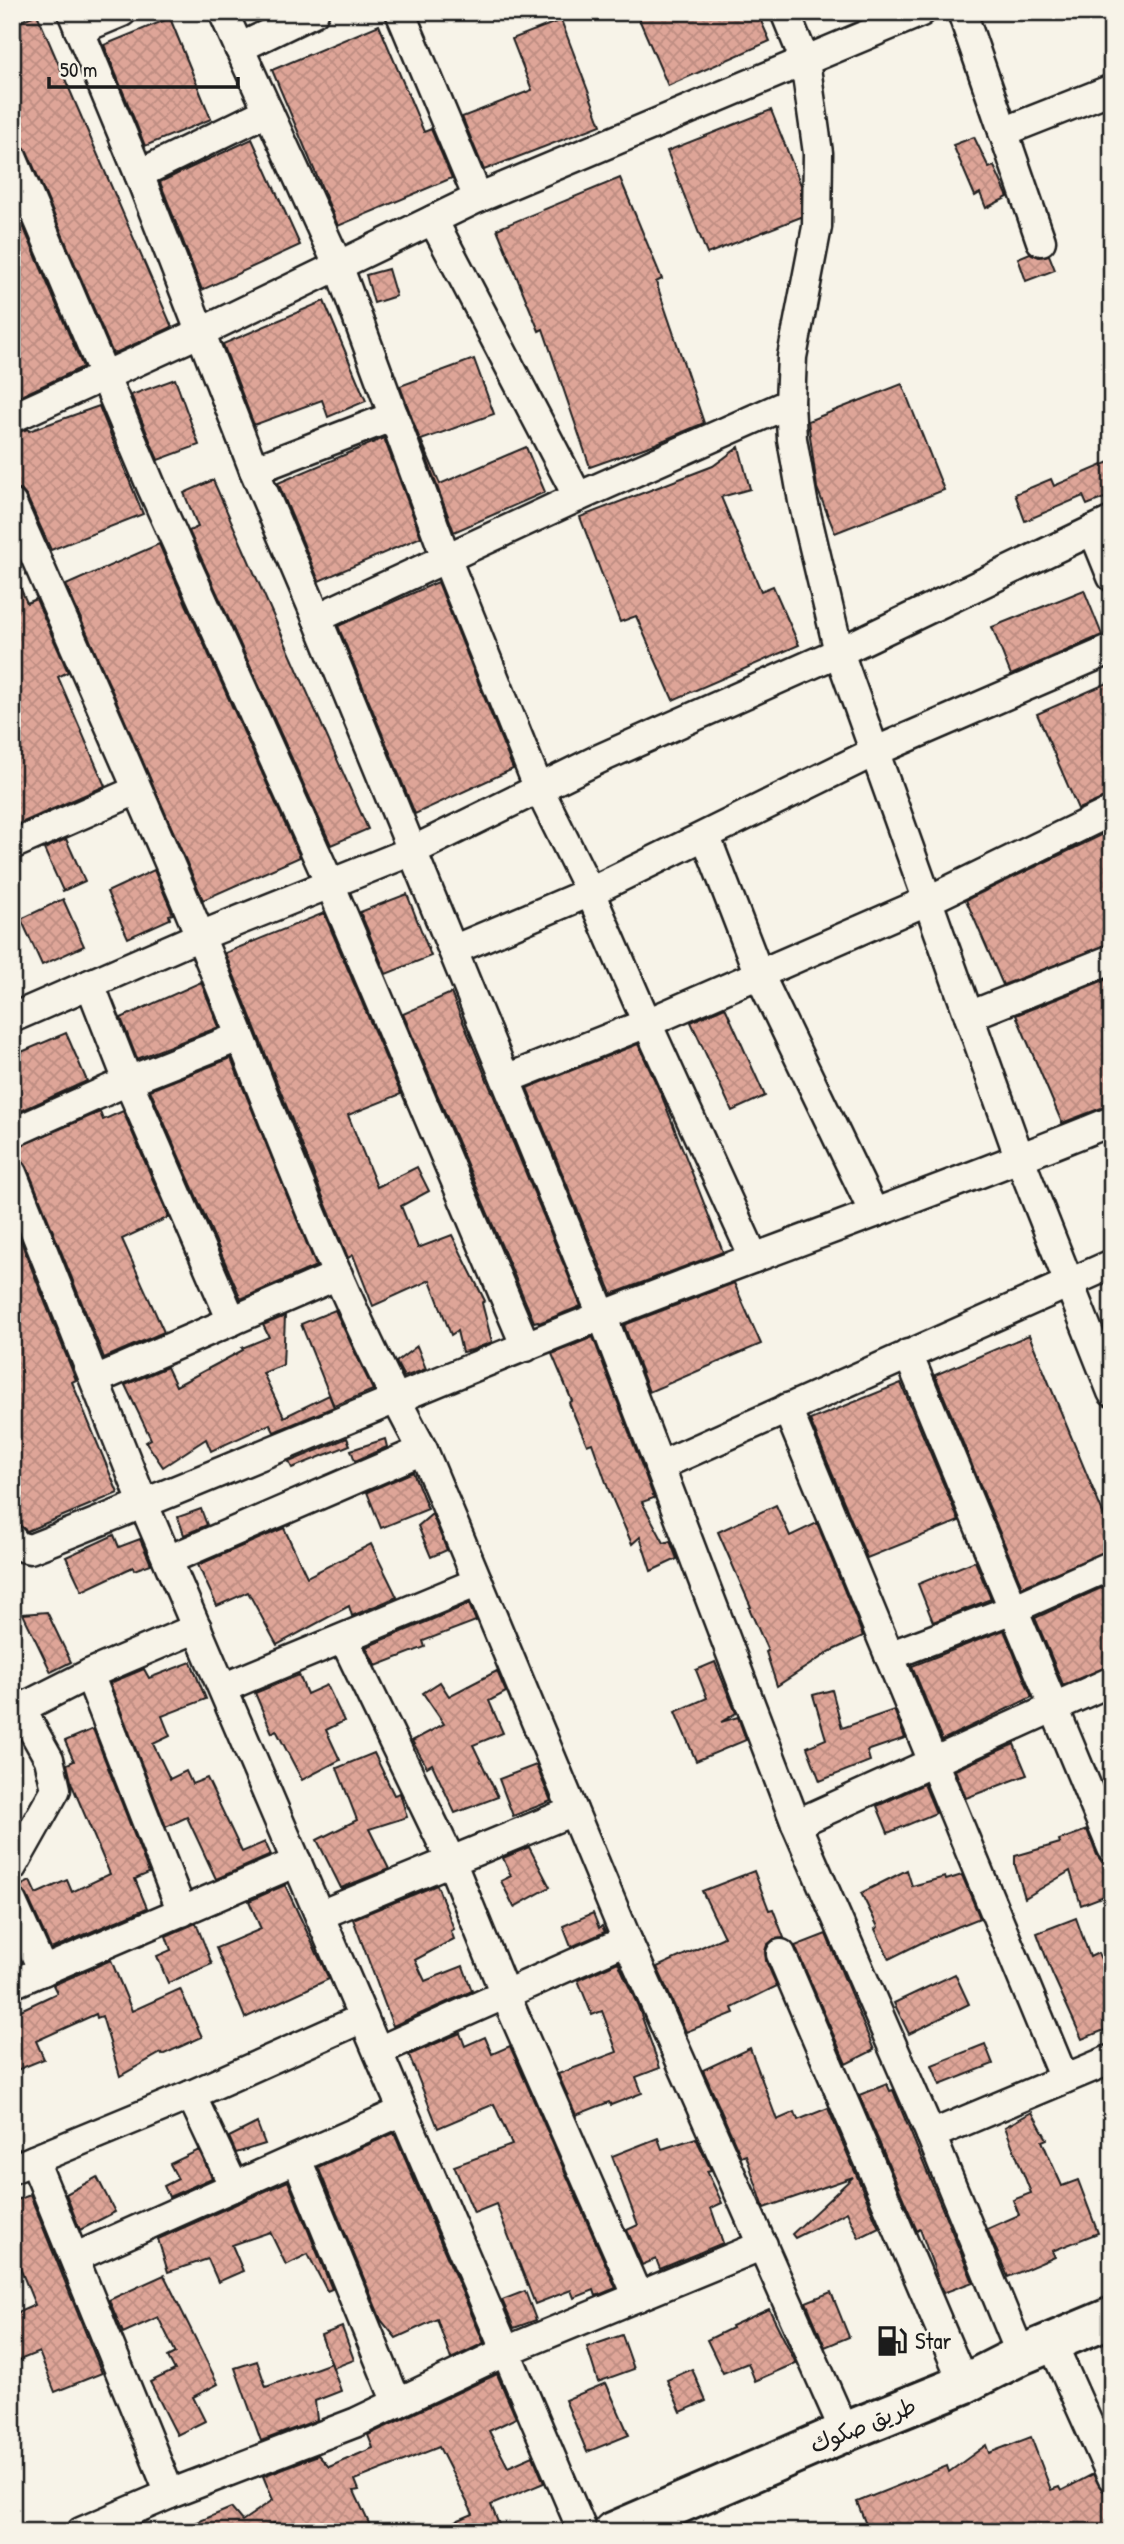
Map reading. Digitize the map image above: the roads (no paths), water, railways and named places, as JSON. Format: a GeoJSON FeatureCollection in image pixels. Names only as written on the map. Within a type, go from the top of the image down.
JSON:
{"type":"FeatureCollection","features":[{"type":"Feature","properties":{"kind":"street"},"geometry":{"type":"LineString","coordinates":[[122,12],[75,21],[139,174],[254,470],[602,1315],[796,1824],[930,2135],[1036,2349],[1112,2477]]}},
{"type":"Feature","properties":{"kind":"street"},"geometry":{"type":"LineString","coordinates":[[223,12],[338,265],[446,558],[539,789],[590,892],[754,1258]]}},
{"type":"Feature","properties":{"kind":"street"},"geometry":{"type":"LineString","coordinates":[[239,48],[314,12]]}},
{"type":"Feature","properties":{"kind":"street"},"geometry":{"type":"LineString","coordinates":[[400,12],[478,198]]}},
{"type":"Feature","properties":{"kind":"street"},"geometry":{"type":"LineString","coordinates":[[785,12],[804,61],[818,153],[817,227],[792,357],[792,439],[803,500],[839,652],[1020,1159],[1112,1392]]}},
{"type":"Feature","properties":{"kind":"street"},"geometry":{"type":"LineString","coordinates":[[12,418],[201,332],[478,198],[921,12]]}},
{"type":"Feature","properties":{"kind":"street"},"geometry":{"type":"LineString","coordinates":[[962,12],[1041,241]]}},
{"type":"Feature","properties":{"kind":"street"},"geometry":{"type":"LineString","coordinates":[[1003,132],[1112,89]]}},
{"type":"Feature","properties":{"kind":"street"},"geometry":{"type":"LineString","coordinates":[[139,174],[268,111]]}},
{"type":"Feature","properties":{"kind":"street"},"geometry":{"type":"LineString","coordinates":[[12,157],[152,488],[330,884],[526,1347]]}},
{"type":"Feature","properties":{"kind":"street"},"geometry":{"type":"LineString","coordinates":[[433,220],[578,497]]}},
{"type":"Feature","properties":{"kind":"street"},"geometry":{"type":"LineString","coordinates":[[317,618],[578,497],[790,403]]}},
{"type":"Feature","properties":{"kind":"street"},"geometry":{"type":"LineString","coordinates":[[254,470],[394,416]]}},
{"type":"Feature","properties":{"kind":"street"},"geometry":{"type":"LineString","coordinates":[[12,504],[200,936],[338,1275],[396,1400],[424,1450],[627,1940],[845,2432]]}},
{"type":"Feature","properties":{"kind":"street"},"geometry":{"type":"LineString","coordinates":[[12,1018],[200,936],[412,851],[611,753],[839,652],[1103,526],[1112,577]]}},
{"type":"Feature","properties":{"kind":"street"},"geometry":{"type":"LineString","coordinates":[[453,950],[590,892],[874,752],[1112,649]]}},
{"type":"Feature","properties":{"kind":"street"},"geometry":{"type":"LineString","coordinates":[[13,843],[137,790]]}},
{"type":"Feature","properties":{"kind":"street"},"geometry":{"type":"LineString","coordinates":[[506,1079],[647,1023],[758,972],[929,900],[1112,811]]}},
{"type":"Feature","properties":{"kind":"street"},"geometry":{"type":"LineString","coordinates":[[706,837],[758,972],[874,1213]]}},
{"type":"Feature","properties":{"kind":"street"},"geometry":{"type":"LineString","coordinates":[[969,1016],[1112,959]]}},
{"type":"Feature","properties":{"kind":"street"},"geometry":{"type":"LineString","coordinates":[[90,984],[128,1082],[232,1321]]}},
{"type":"Feature","properties":{"kind":"street"},"geometry":{"type":"LineString","coordinates":[[12,1133],[239,1037]]}},
{"type":"Feature","properties":{"kind":"street"},"geometry":{"type":"LineString","coordinates":[[12,1539],[18,1546],[30,1549],[144,1505],[602,1315],[1020,1159],[1112,1121]]}},
{"type":"Feature","properties":{"kind":"street"},"geometry":{"type":"LineString","coordinates":[[13,1180],[144,1505],[583,2532]]}},
{"type":"Feature","properties":{"kind":"street"},"geometry":{"type":"LineString","coordinates":[[659,1466],[1112,1264]]}},
{"type":"Feature","properties":{"kind":"street"},"geometry":{"type":"LineString","coordinates":[[95,1380],[338,1275]]}},
{"type":"Feature","properties":{"kind":"street"},"geometry":{"type":"LineString","coordinates":[[908,1354],[1112,1848]]}},
{"type":"Feature","properties":{"kind":"street"},"geometry":{"type":"LineString","coordinates":[[787,1408],[1064,2079]]}},
{"type":"Feature","properties":{"kind":"street"},"geometry":{"type":"LineString","coordinates":[[168,1560],[424,1450]]}},
{"type":"Feature","properties":{"kind":"street"},"geometry":{"type":"LineString","coordinates":[[889,1656],[1013,1609],[1112,1566]]}},
{"type":"Feature","properties":{"kind":"street"},"geometry":{"type":"LineString","coordinates":[[223,1688],[478,1582]]}},
{"type":"Feature","properties":{"kind":"street"},"geometry":{"type":"LineString","coordinates":[[12,1867],[56,1789],[49,1759],[17,1711],[89,1674],[197,1628]]}},
{"type":"Feature","properties":{"kind":"street"},"geometry":{"type":"LineString","coordinates":[[344,1639],[451,1861],[505,1994],[638,2297]]}},
{"type":"Feature","properties":{"kind":"street"},"geometry":{"type":"LineString","coordinates":[[89,1674],[182,1912]]}},
{"type":"Feature","properties":{"kind":"street"},"geometry":{"type":"LineString","coordinates":[[796,1824],[1112,1681]]}},
{"type":"Feature","properties":{"kind":"street"},"geometry":{"type":"LineString","coordinates":[[320,1915],[573,1811]]}},
{"type":"Feature","properties":{"kind":"street"},"geometry":{"type":"LineString","coordinates":[[12,1984],[297,1862]]}},
{"type":"Feature","properties":{"kind":"street"},"geometry":{"type":"LineString","coordinates":[[12,1902],[43,1971]]}},
{"type":"Feature","properties":{"kind":"street"},"geometry":{"type":"LineString","coordinates":[[378,2051],[627,1940]]}},
{"type":"Feature","properties":{"kind":"street"},"geometry":{"type":"LineString","coordinates":[[781,1954],[964,2384]]}},
{"type":"Feature","properties":{"kind":"street"},"geometry":{"type":"LineString","coordinates":[[170,2494],[76,2257],[23,2165],[191,2095],[363,2018]]}},
{"type":"Feature","properties":{"kind":"street"},"geometry":{"type":"LineString","coordinates":[[930,2135],[1112,2059]]}},
{"type":"Feature","properties":{"kind":"street"},"geometry":{"type":"LineString","coordinates":[[191,2095],[233,2186]]}},
{"type":"Feature","properties":{"kind":"street"},"geometry":{"type":"LineString","coordinates":[[76,2257],[403,2111]]}},
{"type":"Feature","properties":{"kind":"street"},"geometry":{"type":"LineString","coordinates":[[297,2159],[397,2403]]}},
{"type":"Feature","properties":{"kind":"street"},"geometry":{"type":"LineString","coordinates":[[80,2532],[170,2494],[357,2422],[506,2351],[762,2245]]}},
{"type":"Feature","properties":{"kind":"street","name":"طريق صكوك"},"geometry":{"type":"LineString","coordinates":[[613,2532],[964,2384],[1036,2349],[1112,2317]]}},
{"type":"Feature","properties":{"kind":"place","name":"Star"},"geometry":{"type":"Point","coordinates":[892,2341]}}]}
